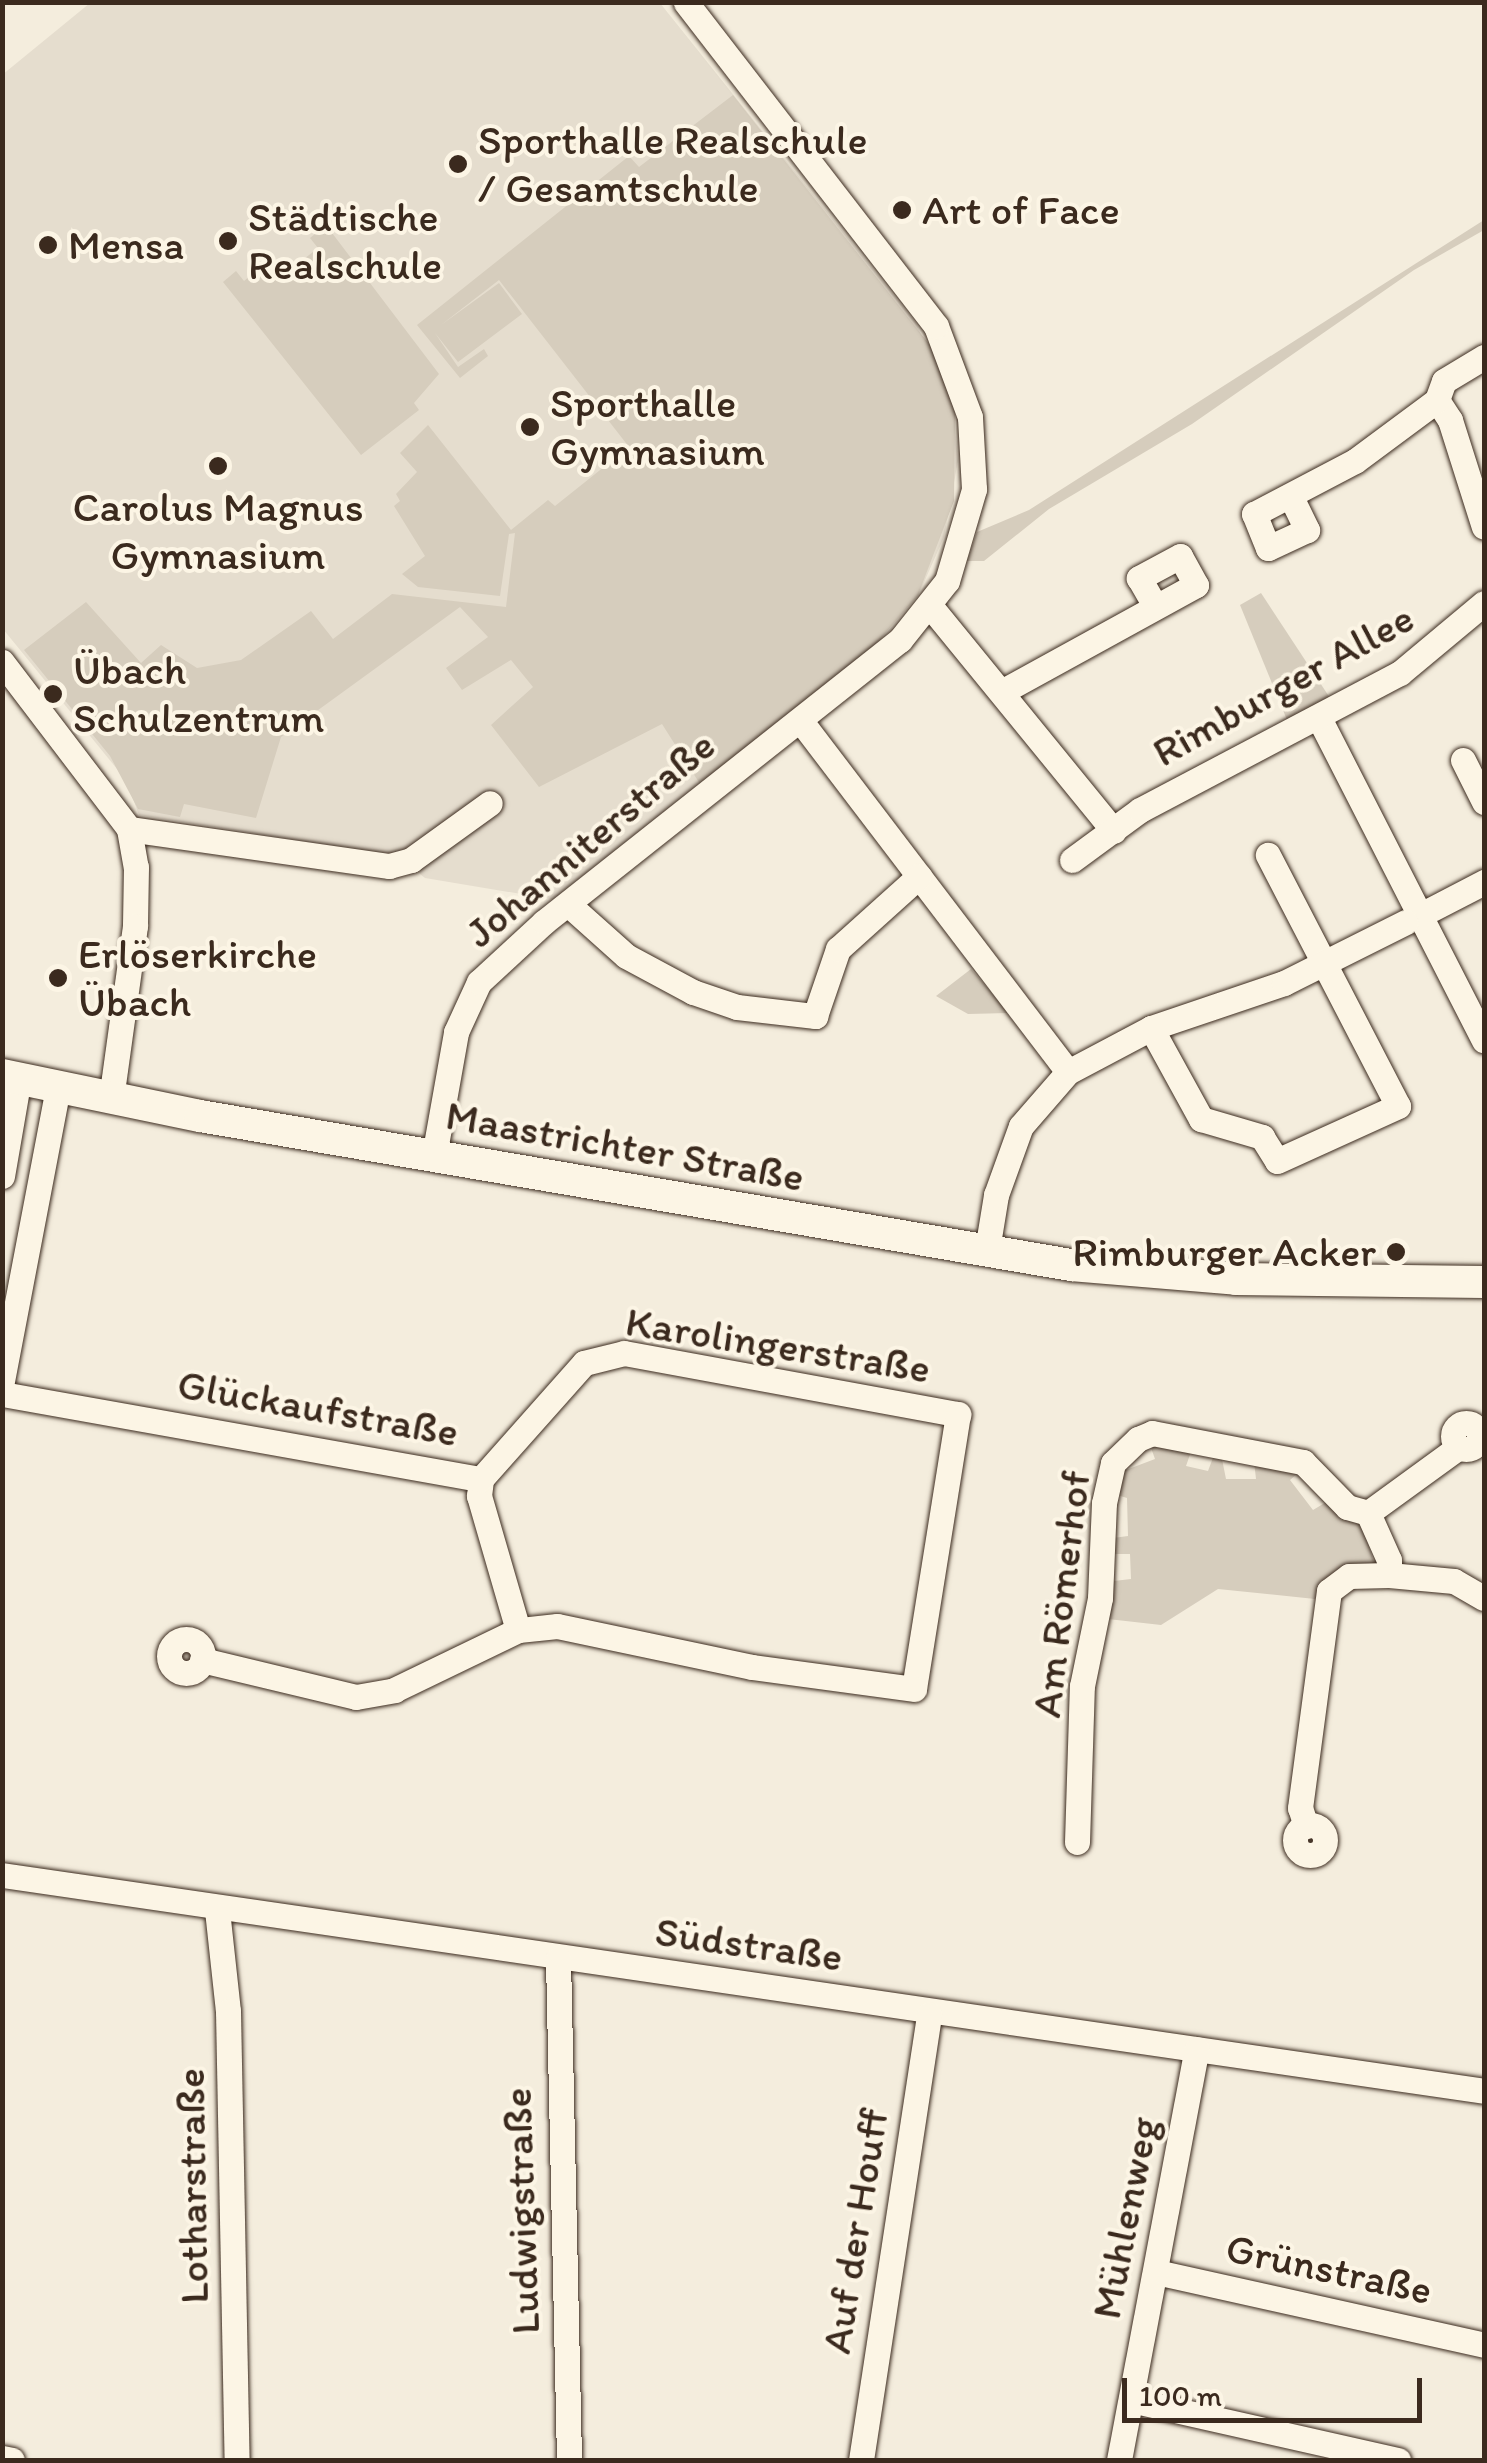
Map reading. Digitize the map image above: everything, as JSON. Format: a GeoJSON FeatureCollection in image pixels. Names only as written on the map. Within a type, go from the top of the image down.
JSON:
{"type":"FeatureCollection","features":[{"type":"Feature","properties":{"kind":"street","name":"Johanniterstraße"},"geometry":{"type":"LineString","coordinates":[[434,1156],[465,1007],[498,962],[800,720],[865,674],[930,607],[956,561],[974,489],[973,430],[960,374],[910,289],[686,2]]}},
{"type":"Feature","properties":{"kind":"street"},"geometry":{"type":"LineString","coordinates":[[1291,497],[1355,461],[1437,400],[1444,380],[1484,356]]}},
{"type":"Feature","properties":{"kind":"street"},"geometry":{"type":"LineString","coordinates":[[1437,400],[1450,420],[1484,527]]}},
{"type":"Feature","properties":{"kind":"street","name":"Rimburger Allee"},"geometry":{"type":"LineString","coordinates":[[1072,860],[1174,791],[1320,720],[1433,651],[1484,603]]}},
{"type":"Feature","properties":{"kind":"street"},"geometry":{"type":"LineString","coordinates":[[1004,690],[1155,606]]}},
{"type":"Feature","properties":{"kind":"street"},"geometry":{"type":"LineString","coordinates":[[930,607],[1004,690],[1114,831]]}},
{"type":"Feature","properties":{"kind":"street"},"geometry":{"type":"LineString","coordinates":[[2,662],[128,830],[136,867],[135,926],[111,1098]]}},
{"type":"Feature","properties":{"kind":"street"},"geometry":{"type":"LineString","coordinates":[[800,720],[1068,1072]]}},
{"type":"Feature","properties":{"kind":"street"},"geometry":{"type":"LineString","coordinates":[[1320,720],[1484,1041]]}},
{"type":"Feature","properties":{"kind":"street"},"geometry":{"type":"LineString","coordinates":[[1463,760],[1484,802]]}},
{"type":"Feature","properties":{"kind":"street"},"geometry":{"type":"LineString","coordinates":[[128,830],[389,866],[411,860],[490,803]]}},
{"type":"Feature","properties":{"kind":"street"},"geometry":{"type":"LineString","coordinates":[[1151,1028],[1201,1119],[1262,1136],[1277,1161],[1398,1106],[1268,855]]}},
{"type":"Feature","properties":{"kind":"street"},"geometry":{"type":"LineString","coordinates":[[569,905],[626,956],[693,992],[737,1007],[816,1016],[838,948],[919,876]]}},
{"type":"Feature","properties":{"kind":"street"},"geometry":{"type":"LineString","coordinates":[[1432,909],[1484,882]]}},
{"type":"Feature","properties":{"kind":"street"},"geometry":{"type":"LineString","coordinates":[[988,1250],[996,1195],[1021,1126],[1068,1072],[1151,1028],[1324,965],[1406,922]]}},
{"type":"Feature","properties":{"kind":"street"},"geometry":{"type":"LineString","coordinates":[[2,1176],[11,1077]]}},
{"type":"Feature","properties":{"kind":"street","name":"Maastrichter Straße"},"geometry":{"type":"LineString","coordinates":[[11,1077],[434,1156],[1134,1273],[1236,1279],[1484,1282]]}},
{"type":"Feature","properties":{"kind":"street"},"geometry":{"type":"LineString","coordinates":[[2,1381],[58,1088]]}},
{"type":"Feature","properties":{"kind":"street","name":"Maastrichter Straße"},"geometry":{"type":"LineString","coordinates":[[1236,1279],[1484,1262]]}},
{"type":"Feature","properties":{"kind":"street","name":"Karolingerstraße"},"geometry":{"type":"LineString","coordinates":[[482,1479],[568,1378],[603,1356],[624,1353],[958,1414],[914,1689],[724,1662],[557,1626],[518,1630]]}},
{"type":"Feature","properties":{"kind":"street","name":"Glückaufstraße"},"geometry":{"type":"LineString","coordinates":[[2,1394],[482,1479],[479,1496],[518,1630]]}},
{"type":"Feature","properties":{"kind":"street","name":"Am Römerhof"},"geometry":{"type":"LineString","coordinates":[[1077,1842],[1082,1686],[1100,1598],[1104,1502],[1119,1454],[1152,1432],[1303,1462],[1346,1507],[1368,1513]]}},
{"type":"Feature","properties":{"kind":"street"},"geometry":{"type":"LineString","coordinates":[[1389,1575],[1389,1560],[1368,1513],[1459,1447]]}},
{"type":"Feature","properties":{"kind":"street"},"geometry":{"type":"LineString","coordinates":[[1306,1826],[1300,1808],[1329,1591],[1349,1576],[1389,1575],[1454,1581],[1484,1598]]}},
{"type":"Feature","properties":{"kind":"street"},"geometry":{"type":"LineString","coordinates":[[202,1660],[356,1696],[394,1690],[518,1630]]}},
{"type":"Feature","properties":{"kind":"street","name":"Südstraße"},"geometry":{"type":"LineString","coordinates":[[2,1875],[217,1910],[911,2006],[929,2014],[1484,2091]]}},
{"type":"Feature","properties":{"kind":"street","name":"Lotharstraße"},"geometry":{"type":"LineString","coordinates":[[217,1910],[228,2011],[237,2460]]}},
{"type":"Feature","properties":{"kind":"street","name":"Ludwigstraße"},"geometry":{"type":"LineString","coordinates":[[558,1959],[570,2460]]}},
{"type":"Feature","properties":{"kind":"street","name":"Auf der Houff"},"geometry":{"type":"LineString","coordinates":[[862,2460],[929,2014]]}},
{"type":"Feature","properties":{"kind":"street","name":"Mühlenweg"},"geometry":{"type":"LineString","coordinates":[[1119,2460],[1197,2049]]}},
{"type":"Feature","properties":{"kind":"street","name":"Grünstraße"},"geometry":{"type":"LineString","coordinates":[[1156,2272],[1484,2344]]}},
{"type":"Feature","properties":{"kind":"street"},"geometry":{"type":"LineString","coordinates":[[1131,2400],[1398,2460]]}},
{"type":"Feature","properties":{"kind":"street"},"geometry":{"type":"LineString","coordinates":[[2,2458],[12,2460]]}},
{"type":"Feature","properties":{"kind":"shaded area"},"geometry":{"type":"Polygon","coordinates":[[[90,3],[660,3],[916,323],[953,408],[958,461],[944,537],[918,596],[880,642],[557,900],[425,878],[398,856],[139,815],[126,780],[3,629],[2,75],[90,3]]]}},
{"type":"Feature","properties":{"kind":"shaded area"},"geometry":{"type":"Polygon","coordinates":[[[733,95],[940,358],[955,412],[954,501],[918,595],[875,645],[700,784],[662,724],[539,787],[491,725],[533,687],[511,660],[462,690],[446,668],[488,637],[460,607],[281,737],[256,818],[184,804],[180,817],[138,809],[110,756],[24,650],[86,602],[141,663],[161,645],[197,668],[241,660],[311,611],[333,639],[392,594],[506,607],[515,533],[509,534],[500,596],[418,587],[402,574],[425,556],[394,506],[400,501],[396,494],[417,472],[400,453],[428,425],[511,530],[548,500],[555,506],[629,447],[499,280],[441,325],[499,283],[522,314],[458,362],[435,333],[458,367],[484,349],[488,356],[460,378],[417,325],[629,156],[639,167],[733,95]]]}},
{"type":"Feature","properties":{"kind":"shaded area"},"geometry":{"type":"Polygon","coordinates":[[[1484,220],[1484,230],[1414,270],[1192,424],[1049,509],[984,561],[967,561],[977,532],[1029,510],[1484,220]]]}},
{"type":"Feature","properties":{"kind":"shaded area"},"geometry":{"type":"Polygon","coordinates":[[[326,225],[439,374],[414,403],[419,410],[361,455],[223,282],[236,271],[244,281],[263,265],[277,280],[318,248],[310,238],[326,225]]]}},
{"type":"Feature","properties":{"kind":"shaded area"},"geometry":{"type":"Polygon","coordinates":[[[1261,593],[1330,698],[1287,720],[1240,605],[1261,593]]]}},
{"type":"Feature","properties":{"kind":"shaded area"},"geometry":{"type":"Polygon","coordinates":[[[971,969],[1009,1013],[968,1014],[936,996],[971,969]]]}},
{"type":"Feature","properties":{"kind":"shaded area"},"geometry":{"type":"Polygon","coordinates":[[[1150,1445],[1193,1446],[1186,1466],[1208,1471],[1214,1455],[1221,1454],[1226,1479],[1256,1479],[1254,1461],[1300,1471],[1290,1480],[1313,1510],[1328,1501],[1363,1526],[1374,1563],[1322,1588],[1315,1599],[1218,1589],[1161,1625],[1108,1619],[1114,1581],[1131,1579],[1130,1554],[1113,1554],[1113,1538],[1128,1536],[1127,1498],[1114,1494],[1118,1473],[1155,1459],[1150,1445]]]}},
{"type":"Feature","properties":{"kind":"place","name":"Sporthalle Realschule / Gesamtschule"},"geometry":{"type":"Point","coordinates":[458,164]}},
{"type":"Feature","properties":{"kind":"place","name":"Art of Face"},"geometry":{"type":"Point","coordinates":[902,210]}},
{"type":"Feature","properties":{"kind":"place","name":"Städtische Realschule"},"geometry":{"type":"Point","coordinates":[228,241]}},
{"type":"Feature","properties":{"kind":"place","name":"Mensa"},"geometry":{"type":"Point","coordinates":[48,245]}},
{"type":"Feature","properties":{"kind":"place","name":"Sporthalle Gymnasium"},"geometry":{"type":"Point","coordinates":[530,427]}},
{"type":"Feature","properties":{"kind":"place","name":"Carolus Magnus Gymnasium"},"geometry":{"type":"Point","coordinates":[218,466]}},
{"type":"Feature","properties":{"kind":"place","name":"Übach Schulzentrum"},"geometry":{"type":"Point","coordinates":[53,694]}},
{"type":"Feature","properties":{"kind":"place","name":"Erlöserkirche Übach"},"geometry":{"type":"Point","coordinates":[58,978]}},
{"type":"Feature","properties":{"kind":"place","name":"Rimburger Acker"},"geometry":{"type":"Point","coordinates":[1396,1252]}}]}
